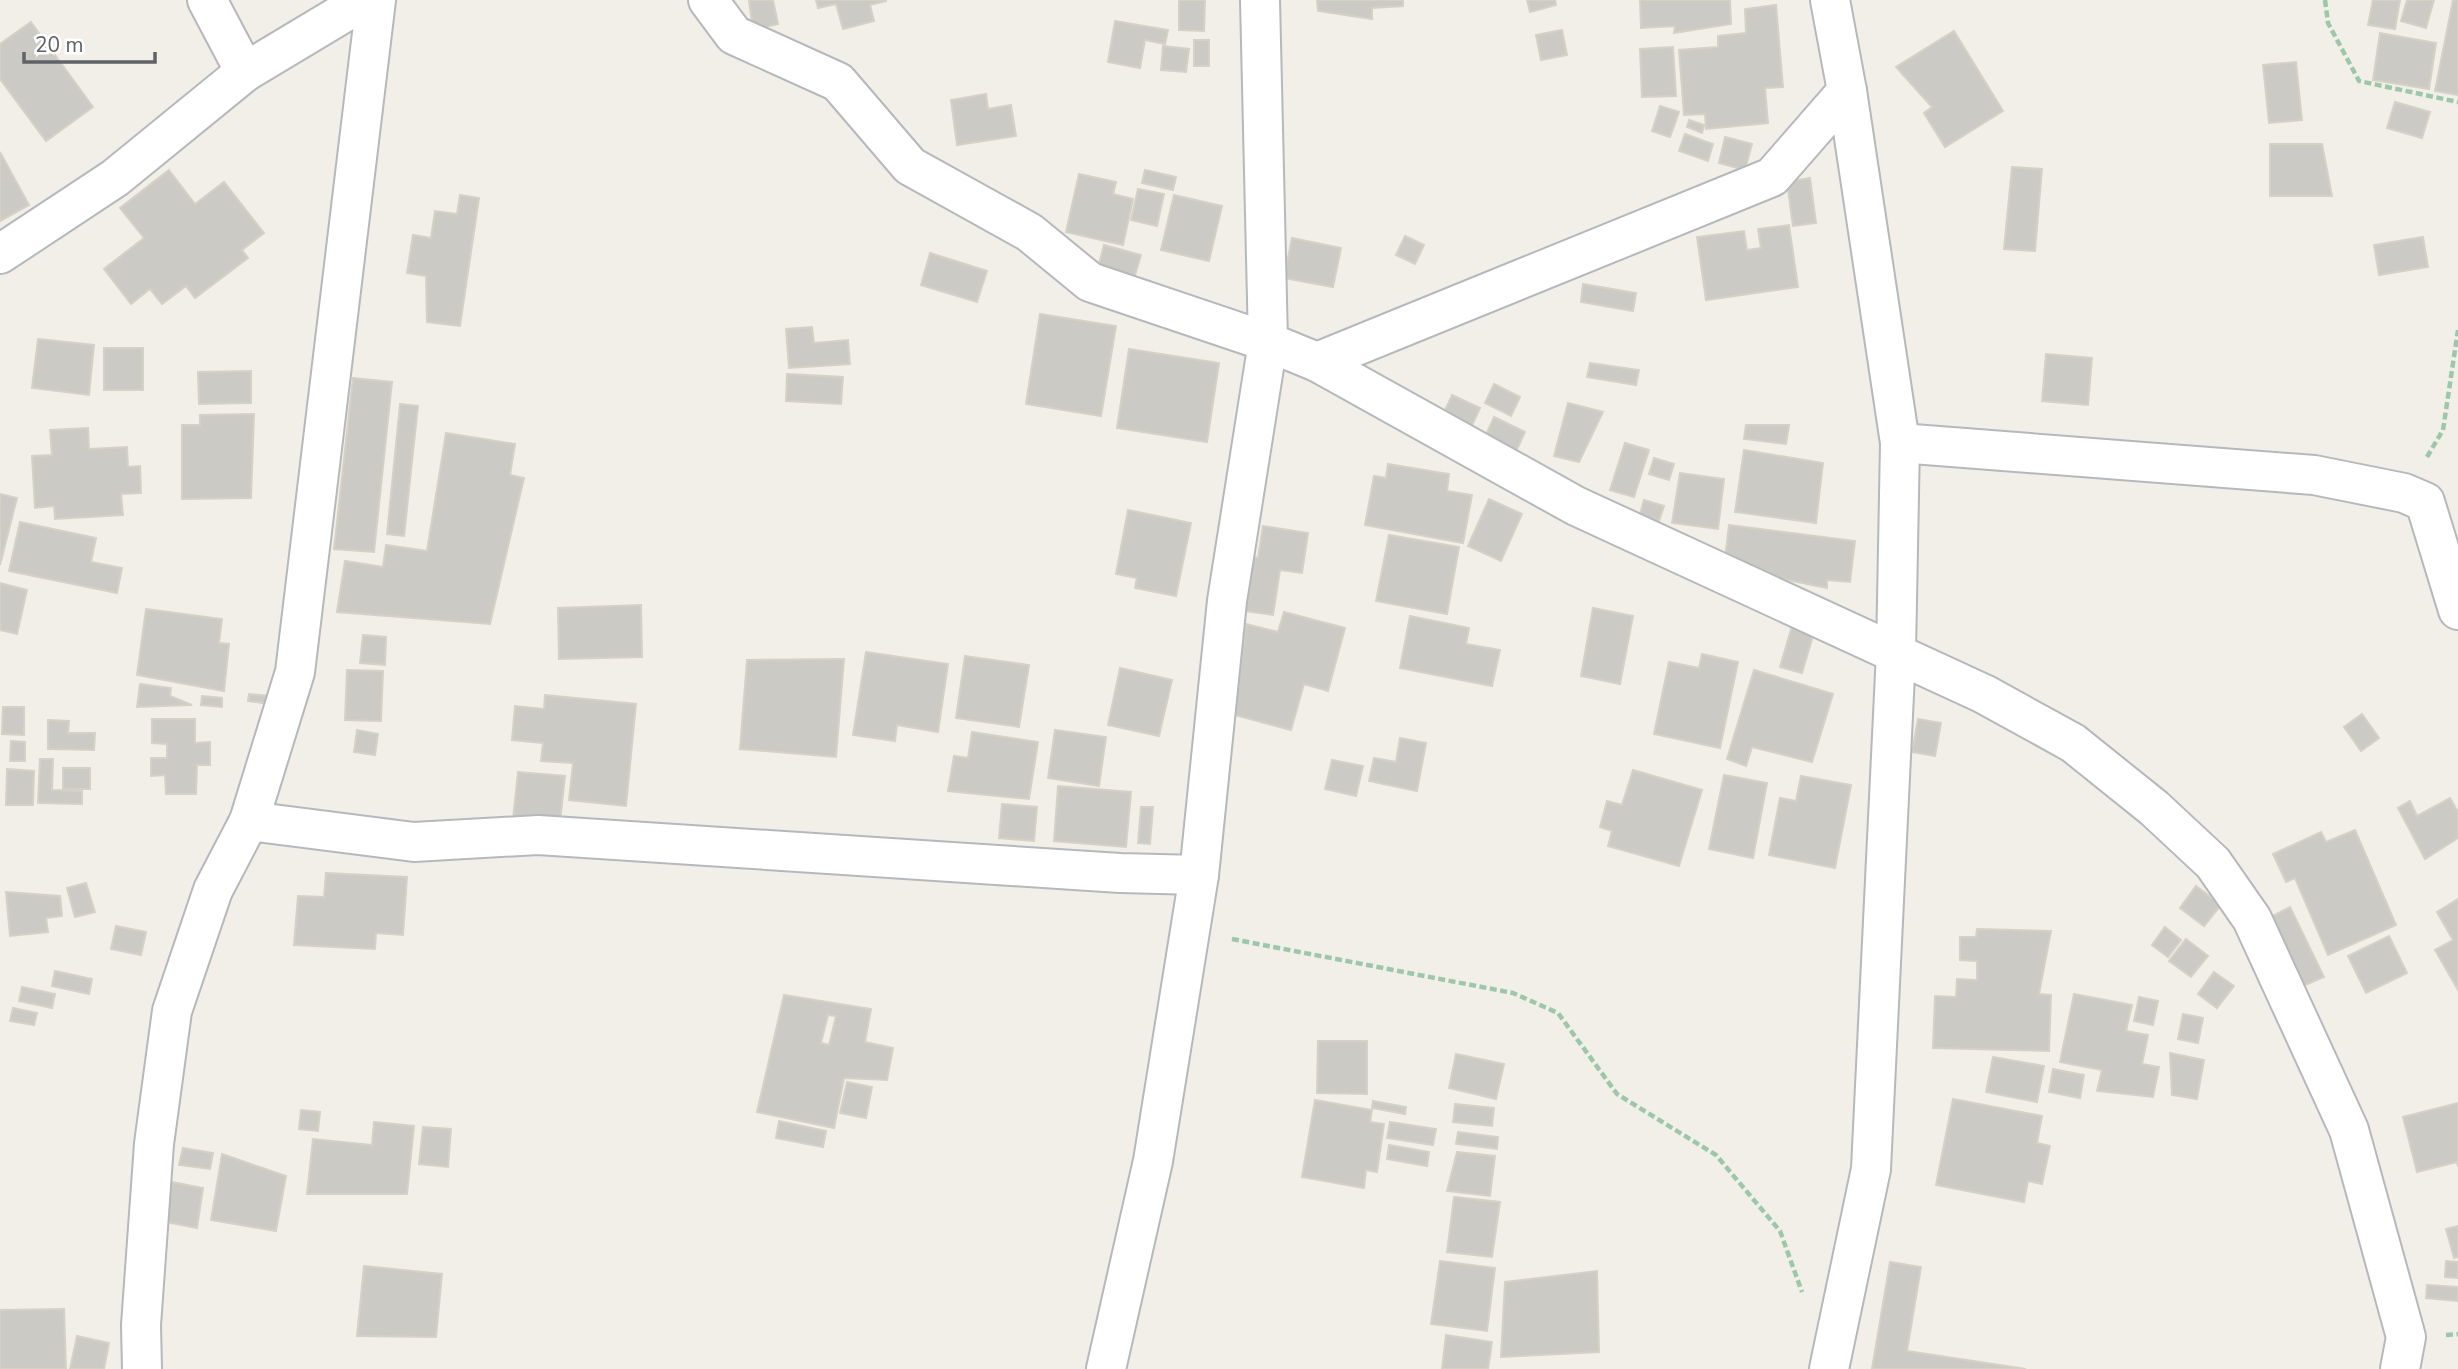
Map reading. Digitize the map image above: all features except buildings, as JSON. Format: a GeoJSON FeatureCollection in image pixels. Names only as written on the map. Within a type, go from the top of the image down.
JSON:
{"type":"FeatureCollection","features":[{"type":"Feature","properties":{"kind":"street"},"geometry":{"type":"LineString","coordinates":[[207,0],[245,72]]}},
{"type":"Feature","properties":{"kind":"street"},"geometry":{"type":"LineString","coordinates":[[0,254],[115,177],[245,72],[365,0]]}},
{"type":"Feature","properties":{"kind":"street"},"geometry":{"type":"LineString","coordinates":[[142,1369],[141,1325],[154,1144],[172,1011],[213,890],[249,821],[295,672],[376,0]]}},
{"type":"Feature","properties":{"kind":"street"},"geometry":{"type":"LineString","coordinates":[[708,0],[734,35],[838,82],[910,166],[1029,232],[1090,282],[1268,342],[1317,362],[1576,506],[1984,694],[2073,743],[2154,808],[2213,863],[2252,919],[2349,1130],[2406,1337],[2400,1369]]}},
{"type":"Feature","properties":{"kind":"street"},"geometry":{"type":"LineString","coordinates":[[1106,1369],[1153,1161],[1199,875],[1227,601],[1268,342],[1260,0]]}},
{"type":"Feature","properties":{"kind":"street"},"geometry":{"type":"LineString","coordinates":[[1829,1369],[1871,1169],[1896,653],[1900,443],[1847,91],[1830,0]]}},
{"type":"Feature","properties":{"kind":"street"},"geometry":{"type":"LineString","coordinates":[[1317,362],[1772,177],[1847,91]]}},
{"type":"Feature","properties":{"kind":"street"},"geometry":{"type":"LineString","coordinates":[[1900,443],[2314,475],[2404,493],[2425,502],[2458,610]]}},
{"type":"Feature","properties":{"kind":"street"},"geometry":{"type":"LineString","coordinates":[[249,821],[414,842],[538,835],[1120,873],[1199,875]]}},
{"type":"Feature","properties":{"kind":"path"},"geometry":{"type":"LineString","coordinates":[[2325,0],[2328,23],[2360,80],[2458,102]]}},
{"type":"Feature","properties":{"kind":"path"},"geometry":{"type":"LineString","coordinates":[[2404,493],[2443,430],[2458,330]]}},
{"type":"Feature","properties":{"kind":"path"},"geometry":{"type":"LineString","coordinates":[[1190,930],[1513,993],[1558,1013],[1617,1094],[1716,1155],[1780,1231],[1802,1293]]}}]}
